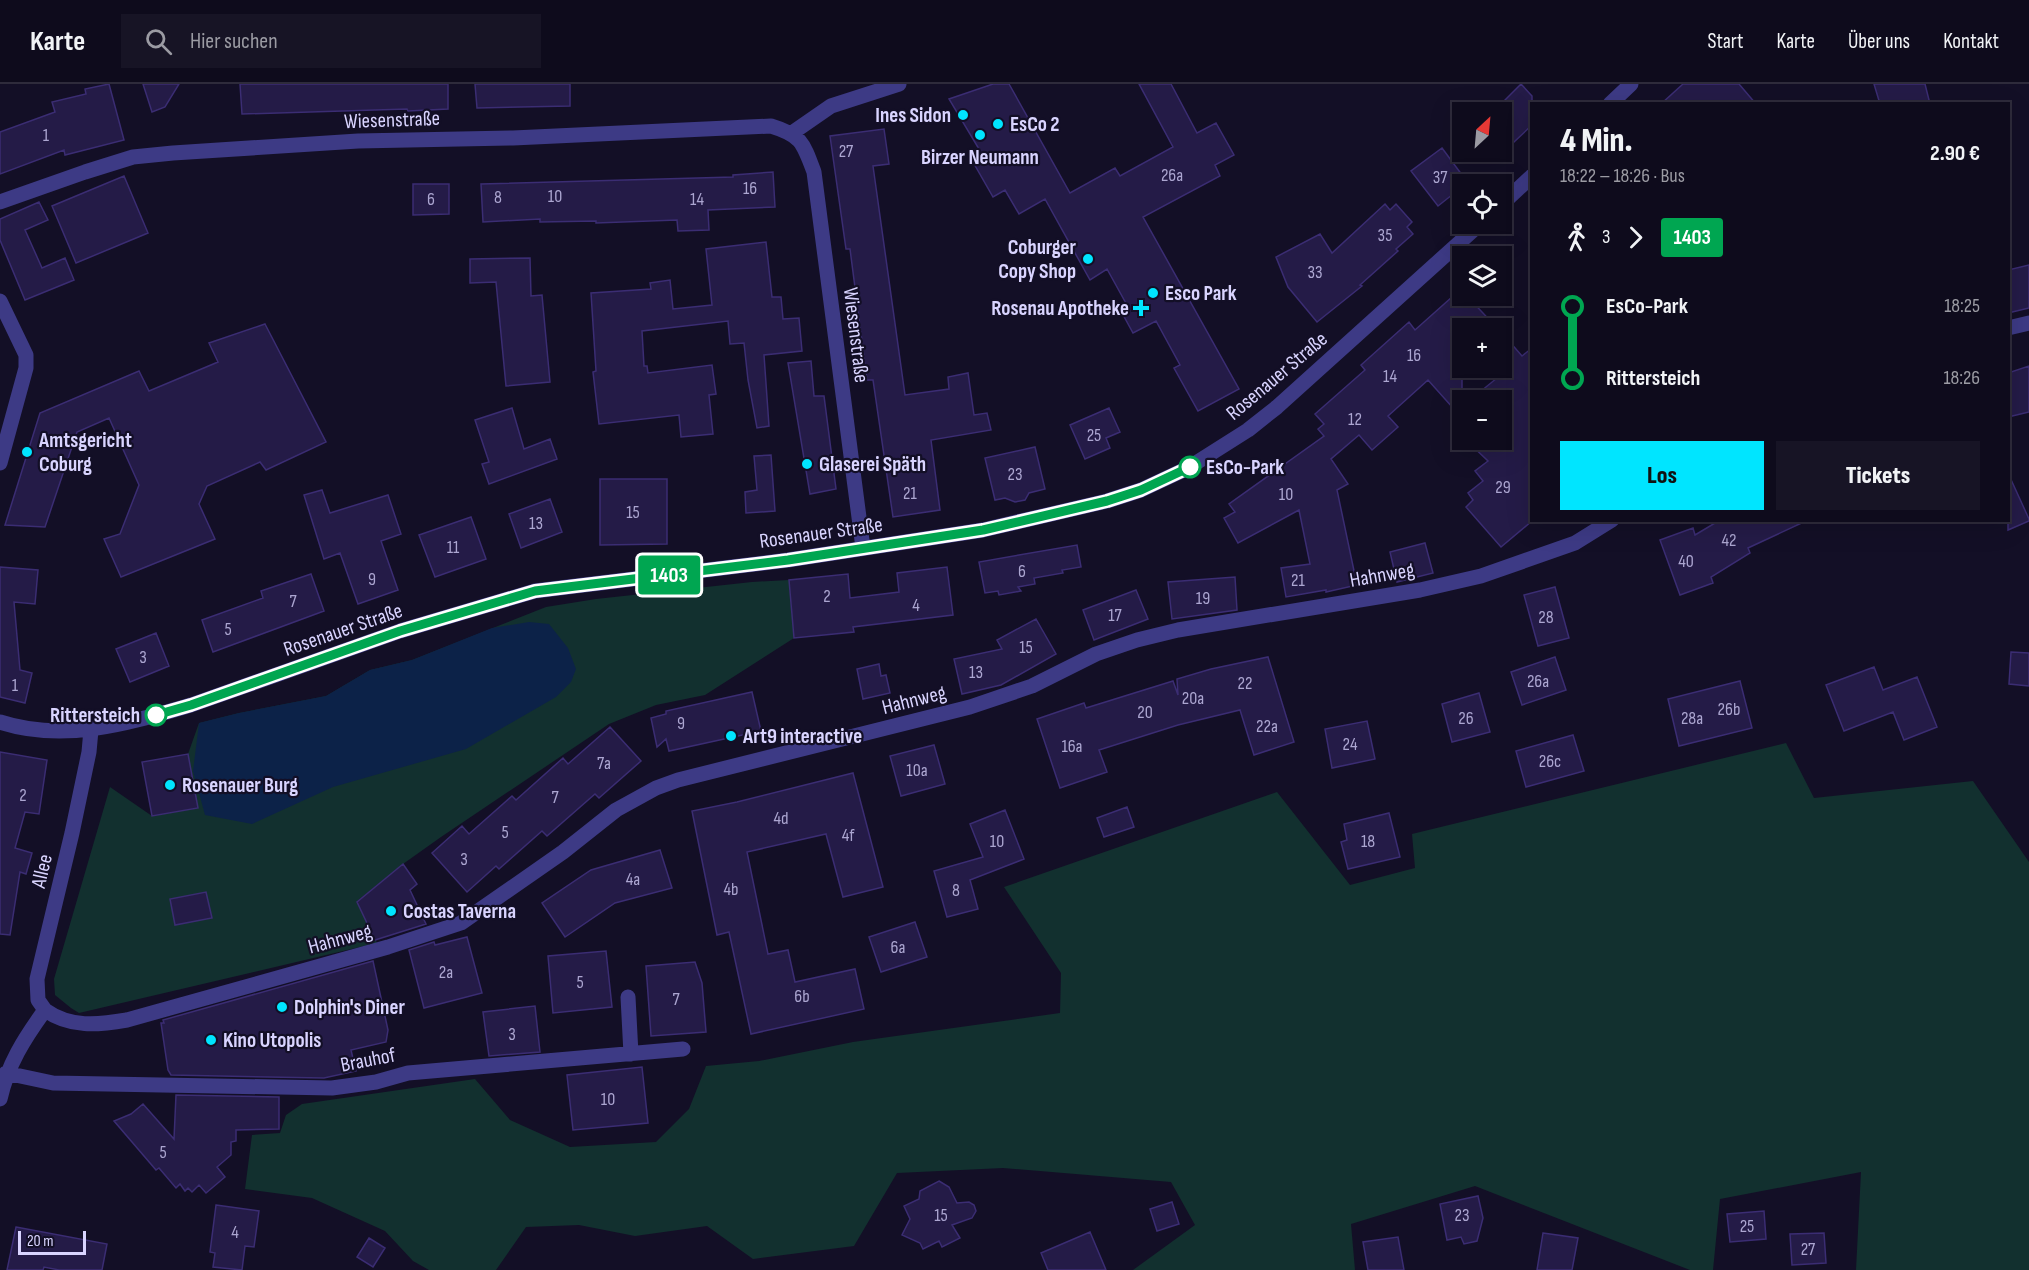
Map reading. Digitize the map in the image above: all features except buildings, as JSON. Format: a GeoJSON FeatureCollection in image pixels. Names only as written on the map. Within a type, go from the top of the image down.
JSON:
{"type":"FeatureCollection","features":[{"type":"Feature","properties":{"kind":"street"},"geometry":{"type":"LineString","coordinates":[[792,133],[831,106],[899,84]]}},
{"type":"Feature","properties":{"kind":"street"},"geometry":{"type":"LineString","coordinates":[[1612,102],[1631,84]]}},
{"type":"Feature","properties":{"kind":"street","name":"Wiesenstraße"},"geometry":{"type":"LineString","coordinates":[[0,202],[134,157],[172,153],[358,141],[513,138],[771,126],[792,133],[805,148],[814,172],[863,548]]}},
{"type":"Feature","properties":{"kind":"street"},"geometry":{"type":"LineString","coordinates":[[1512,195],[1530,178]]}},
{"type":"Feature","properties":{"kind":"street","name":"Rosenauer Straße"},"geometry":{"type":"LineString","coordinates":[[91,730],[191,705],[400,631],[535,591],[777,561],[983,530],[1107,501],[1141,490],[1188,468],[1248,430],[1277,407],[1469,234]]}},
{"type":"Feature","properties":{"kind":"street"},"geometry":{"type":"LineString","coordinates":[[0,301],[26,355],[26,368],[0,463]]}},
{"type":"Feature","properties":{"kind":"street"},"geometry":{"type":"LineString","coordinates":[[2010,328],[2029,323]]}},
{"type":"Feature","properties":{"kind":"street","name":"Hahnweg"},"geometry":{"type":"LineString","coordinates":[[45,1010],[56,1018],[73,1023],[100,1025],[127,1020],[388,947],[461,923],[563,852],[616,810],[656,788],[678,780],[970,707],[1032,686],[1096,654],[1137,640],[1178,630],[1420,590],[1481,576],[1575,543],[1609,522]]}},
{"type":"Feature","properties":{"kind":"street"},"geometry":{"type":"LineString","coordinates":[[0,722],[45,731],[91,730]]}},
{"type":"Feature","properties":{"kind":"street","name":"Allee"},"geometry":{"type":"LineString","coordinates":[[45,1010],[38,1000],[37,979],[72,833],[89,752],[91,730]]}},
{"type":"Feature","properties":{"kind":"street"},"geometry":{"type":"LineString","coordinates":[[627,997],[631,1054]]}},
{"type":"Feature","properties":{"kind":"street"},"geometry":{"type":"LineString","coordinates":[[0,1099],[6,1073],[31,1029],[45,1010]]}},
{"type":"Feature","properties":{"kind":"street","name":"Brauhof"},"geometry":{"type":"LineString","coordinates":[[6,1073],[52,1083],[332,1088],[376,1082],[408,1073],[683,1049]]}},
{"type":"Feature","properties":{"kind":"green space"},"geometry":{"type":"Polygon","coordinates":[[[789,580],[794,638],[705,695],[656,705],[609,724],[403,864],[357,901],[377,943],[79,1013],[55,995],[54,979],[110,787],[152,816],[198,808],[188,754],[199,723],[326,696],[370,670],[412,660],[546,607],[596,599],[789,580]]]}},
{"type":"Feature","properties":{"kind":"green space"},"geometry":{"type":"Polygon","coordinates":[[[1786,743],[1814,798],[1973,781],[2029,862],[2029,1270],[1856,1270],[1861,1172],[1720,1199],[1713,1270],[1690,1270],[1475,1186],[1351,1224],[1355,1270],[1133,1270],[1195,1225],[1171,1182],[1003,1168],[897,1173],[854,1246],[753,1259],[707,1226],[635,1236],[579,1225],[526,1227],[496,1270],[429,1270],[413,1261],[385,1231],[312,1198],[245,1189],[252,1135],[280,1133],[286,1115],[302,1104],[475,1079],[510,1120],[570,1147],[656,1142],[689,1109],[706,1066],[759,1061],[853,1042],[1060,1013],[1061,973],[1004,887],[1277,792],[1350,885],[1415,868],[1412,834],[1786,743]]]}},
{"type":"Feature","properties":{"kind":"water","name":"Rittersteich"},"geometry":{"type":"Polygon","coordinates":[[[529,622],[549,624],[568,648],[576,669],[571,682],[556,697],[466,749],[333,787],[252,824],[205,815],[193,771],[199,723],[326,696],[370,670],[412,660],[492,628],[529,622]]]}},
{"type":"Feature","properties":{"kind":"bus line","name":"1403"},"geometry":{"type":"LineString","coordinates":[[156,715],[191,705],[400,631],[535,591],[788,560],[983,530],[1107,501],[1141,490],[1190,467]]}},
{"type":"Feature","properties":{"kind":"place","name":"Ines Sidon"},"geometry":{"type":"Point","coordinates":[963,115]}},
{"type":"Feature","properties":{"kind":"place","name":"EsCo 2"},"geometry":{"type":"Point","coordinates":[998,124]}},
{"type":"Feature","properties":{"kind":"place","name":"Birzer Neumann"},"geometry":{"type":"Point","coordinates":[980,135]}},
{"type":"Feature","properties":{"kind":"place","name":"Coburger Copy Shop"},"geometry":{"type":"Point","coordinates":[1088,259]}},
{"type":"Feature","properties":{"kind":"place","name":"Esco Park"},"geometry":{"type":"Point","coordinates":[1153,293]}},
{"type":"Feature","properties":{"kind":"place","name":"Rosenau Apotheke"},"geometry":{"type":"Point","coordinates":[1141,308]}},
{"type":"Feature","properties":{"kind":"place","name":"Amtsgericht Coburg"},"geometry":{"type":"Point","coordinates":[27,452]}},
{"type":"Feature","properties":{"kind":"place","name":"Glaserei Späth"},"geometry":{"type":"Point","coordinates":[807,464]}},
{"type":"Feature","properties":{"kind":"place","name":"EsCo-Park"},"geometry":{"type":"Point","coordinates":[1190,467]}},
{"type":"Feature","properties":{"kind":"place","name":"Rittersteich"},"geometry":{"type":"Point","coordinates":[156,715]}},
{"type":"Feature","properties":{"kind":"place","name":"Art9 interactive"},"geometry":{"type":"Point","coordinates":[731,736]}},
{"type":"Feature","properties":{"kind":"place","name":"Rosenauer Burg"},"geometry":{"type":"Point","coordinates":[170,785]}},
{"type":"Feature","properties":{"kind":"place","name":"Costas Taverna"},"geometry":{"type":"Point","coordinates":[391,911]}},
{"type":"Feature","properties":{"kind":"place","name":"Dolphin's Diner"},"geometry":{"type":"Point","coordinates":[282,1007]}},
{"type":"Feature","properties":{"kind":"place","name":"Kino Utopolis"},"geometry":{"type":"Point","coordinates":[211,1040]}}]}
